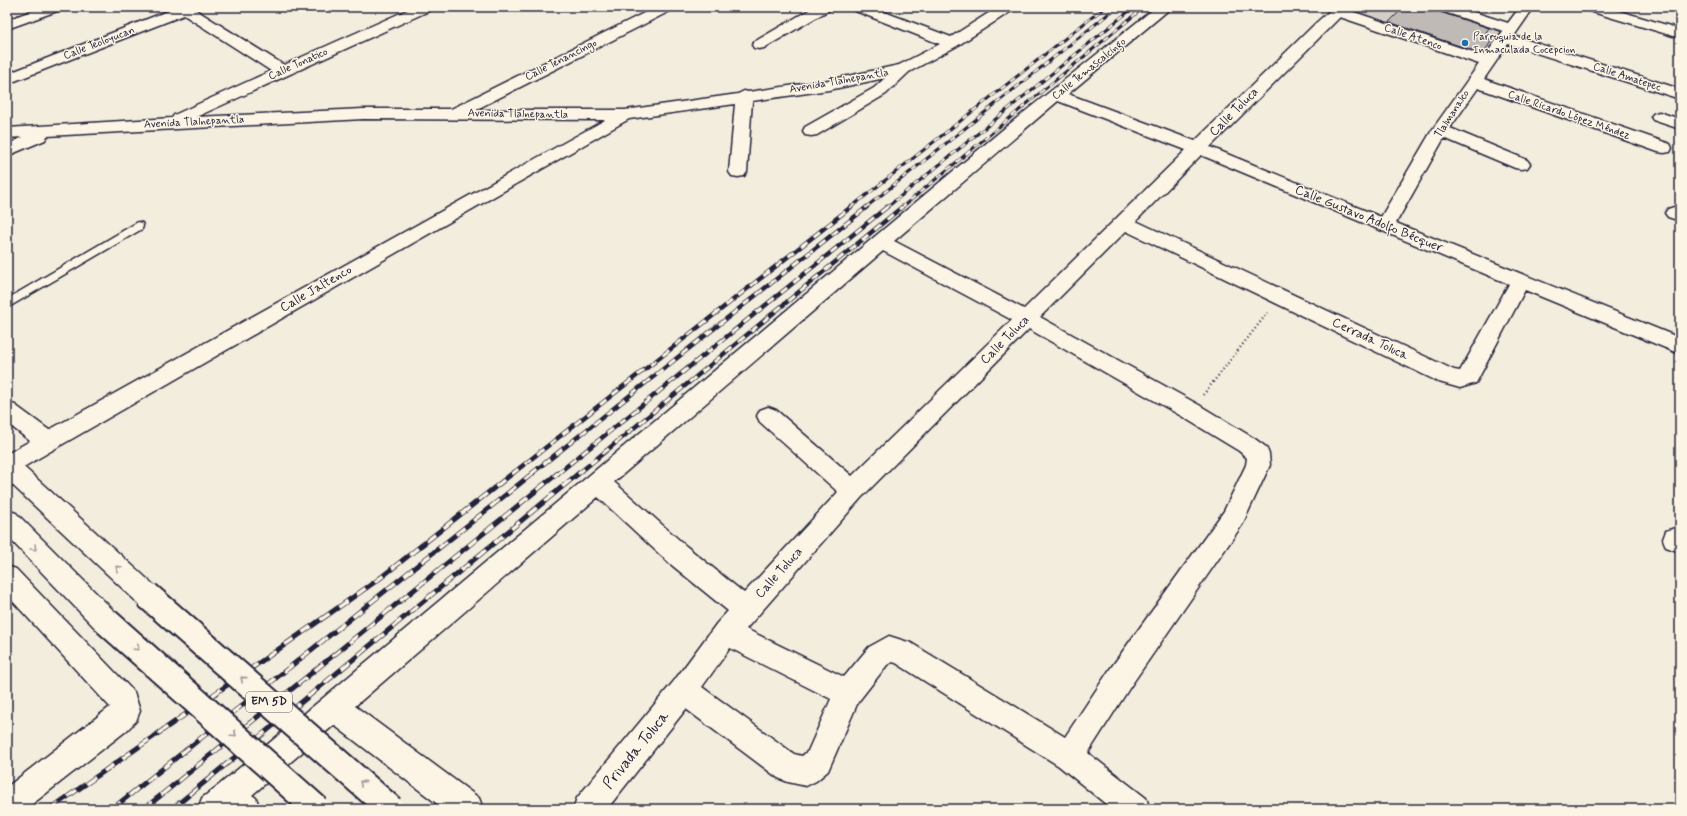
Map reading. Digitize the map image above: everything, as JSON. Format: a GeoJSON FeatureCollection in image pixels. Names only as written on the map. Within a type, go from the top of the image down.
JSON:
{"type":"FeatureCollection","features":[{"type":"Feature","properties":{"kind":"main road"},"geometry":{"type":"LineString","coordinates":[[7,25],[55,7]]}},
{"type":"Feature","properties":{"kind":"main road","name":"Calle Tonatico"},"geometry":{"type":"LineString","coordinates":[[170,123],[426,7]]}},
{"type":"Feature","properties":{"kind":"main road"},"geometry":{"type":"LineString","coordinates":[[759,45],[824,7]]}},
{"type":"Feature","properties":{"kind":"main road"},"geometry":{"type":"LineString","coordinates":[[858,7],[952,43]]}},
{"type":"Feature","properties":{"kind":"main road","name":"Avenida Tlalnepantla"},"geometry":{"type":"LineString","coordinates":[[7,133],[170,123],[363,114],[625,115],[744,96],[829,85],[904,69],[952,43],[1008,7]]}},
{"type":"Feature","properties":{"kind":"main road","name":"Calle Temascalcingo"},"geometry":{"type":"LineString","coordinates":[[229,804],[333,707],[1012,130],[1165,7]]}},
{"type":"Feature","properties":{"kind":"main road","name":"Calle Amatepec"},"geometry":{"type":"LineString","coordinates":[[1443,7],[1509,34],[1680,94]]}},
{"type":"Feature","properties":{"kind":"main road","name":"Tlalmanalco"},"geometry":{"type":"LineString","coordinates":[[1385,226],[1440,130],[1527,7]]}},
{"type":"Feature","properties":{"kind":"main road"},"geometry":{"type":"LineString","coordinates":[[1590,7],[1680,34]]}},
{"type":"Feature","properties":{"kind":"main road"},"geometry":{"type":"LineString","coordinates":[[188,8],[282,71]]}},
{"type":"Feature","properties":{"kind":"main road","name":"Calle Teoloyucan"},"geometry":{"type":"LineString","coordinates":[[7,79],[188,8]]}},
{"type":"Feature","properties":{"kind":"main road","name":"Calle Tenancingo"},"geometry":{"type":"LineString","coordinates":[[454,114],[655,9]]}},
{"type":"Feature","properties":{"kind":"main road","name":"Calle Atenco"},"geometry":{"type":"LineString","coordinates":[[1341,9],[1487,62]]}},
{"type":"Feature","properties":{"kind":"main road","name":"Calle Toluca"},"geometry":{"type":"LineString","coordinates":[[684,690],[726,632],[853,491],[1322,25],[1341,9]]}},
{"type":"Feature","properties":{"kind":"main road"},"geometry":{"type":"LineString","coordinates":[[811,131],[880,91],[904,69]]}},
{"type":"Feature","properties":{"kind":"main road","name":"Calle Ricardo López Méndez"},"geometry":{"type":"LineString","coordinates":[[1474,81],[1664,148]]}},
{"type":"Feature","properties":{"kind":"main road","name":"Calle Gustavo Adolfo Bécquer"},"geometry":{"type":"LineString","coordinates":[[1056,95],[1198,148],[1680,346]]}},
{"type":"Feature","properties":{"kind":"main road"},"geometry":{"type":"LineString","coordinates":[[738,172],[744,96]]}},
{"type":"Feature","properties":{"kind":"main road","name":"Calle Jaltenco"},"geometry":{"type":"LineString","coordinates":[[7,466],[625,115]]}},
{"type":"Feature","properties":{"kind":"main road"},"geometry":{"type":"LineString","coordinates":[[1660,117],[1680,124]]}},
{"type":"Feature","properties":{"kind":"main road"},"geometry":{"type":"LineString","coordinates":[[7,150],[53,130]]}},
{"type":"Feature","properties":{"kind":"main road"},"geometry":{"type":"LineString","coordinates":[[1440,130],[1521,164]]}},
{"type":"Feature","properties":{"kind":"main road","name":"Cerrada Toluca"},"geometry":{"type":"LineString","coordinates":[[1124,222],[1447,376],[1460,380],[1468,377],[1520,281]]}},
{"type":"Feature","properties":{"kind":"main road"},"geometry":{"type":"LineString","coordinates":[[881,242],[1027,319],[1191,411],[1247,445],[1258,454],[1258,465],[1233,518],[1120,678],[1069,756]]}},
{"type":"Feature","properties":{"kind":"main road"},"geometry":{"type":"LineString","coordinates":[[7,411],[48,442]]}},
{"type":"Feature","properties":{"kind":"main road"},"geometry":{"type":"LineString","coordinates":[[768,416],[853,491]]}},
{"type":"Feature","properties":{"kind":"main road","name":"EM 5D"},"geometry":{"type":"LineString","coordinates":[[7,466],[147,595],[392,809]]}},
{"type":"Feature","properties":{"kind":"main road"},"geometry":{"type":"LineString","coordinates":[[598,482],[677,554],[745,610]]}},
{"type":"Feature","properties":{"kind":"main road"},"geometry":{"type":"LineString","coordinates":[[7,520],[107,622],[317,809]]}},
{"type":"Feature","properties":{"kind":"main road"},"geometry":{"type":"LineString","coordinates":[[7,577],[124,702],[126,711],[116,721],[7,804]]}},
{"type":"Feature","properties":{"kind":"main road"},"geometry":{"type":"LineString","coordinates":[[726,632],[848,693]]}},
{"type":"Feature","properties":{"kind":"main road"},"geometry":{"type":"LineString","coordinates":[[684,690],[788,768],[806,771],[818,761],[848,693],[878,656],[889,648],[902,652],[1069,756],[1135,809]]}},
{"type":"Feature","properties":{"kind":"main road","name":"Privada Toluca"},"geometry":{"type":"LineString","coordinates":[[588,809],[684,690]]}},
{"type":"Feature","properties":{"kind":"main road"},"geometry":{"type":"LineString","coordinates":[[333,707],[468,809]]}},
{"type":"Feature","properties":{"kind":"lane"},"geometry":{"type":"LineString","coordinates":[[7,304],[138,226]]}},
{"type":"Feature","properties":{"kind":"path"},"geometry":{"type":"LineString","coordinates":[[1191,411],[1280,297]]}},
{"type":"Feature","properties":{"kind":"shaded area"},"geometry":{"type":"Polygon","coordinates":[[[1345,7],[1441,7],[1508,28],[1480,60],[1339,11],[1345,7]]]}},
{"type":"Feature","properties":{"kind":"building"},"geometry":{"type":"Polygon","coordinates":[[[1404,7],[1425,7],[1489,28],[1483,37],[1492,40],[1483,54],[1389,22],[1404,7]]]}},
{"type":"Feature","properties":{"kind":"railway"},"geometry":{"type":"LineString","coordinates":[[850,208],[1105,7]]}},
{"type":"Feature","properties":{"kind":"railway"},"geometry":{"type":"LineString","coordinates":[[865,208],[1117,7]]}},
{"type":"Feature","properties":{"kind":"railway"},"geometry":{"type":"LineString","coordinates":[[886,208],[1134,7]]}},
{"type":"Feature","properties":{"kind":"railway"},"geometry":{"type":"LineString","coordinates":[[901,208],[1144,7]]}},
{"type":"Feature","properties":{"kind":"railway"},"geometry":{"type":"LineString","coordinates":[[512,474],[851,207]]}},
{"type":"Feature","properties":{"kind":"railway"},"geometry":{"type":"LineString","coordinates":[[531,474],[867,207]]}},
{"type":"Feature","properties":{"kind":"railway"},"geometry":{"type":"LineString","coordinates":[[557,474],[887,207]]}},
{"type":"Feature","properties":{"kind":"railway"},"geometry":{"type":"LineString","coordinates":[[578,474],[902,207]]}},
{"type":"Feature","properties":{"kind":"railway"},"geometry":{"type":"LineString","coordinates":[[50,809],[379,579],[513,473]]}},
{"type":"Feature","properties":{"kind":"railway"},"geometry":{"type":"LineString","coordinates":[[112,809],[533,473]]}},
{"type":"Feature","properties":{"kind":"railway"},"geometry":{"type":"LineString","coordinates":[[144,809],[558,473]]}},
{"type":"Feature","properties":{"kind":"railway"},"geometry":{"type":"LineString","coordinates":[[172,809],[579,473]]}},
{"type":"Feature","properties":{"kind":"place","name":"Parroquia de la Inmaculada Cocepcion"},"geometry":{"type":"Point","coordinates":[1465,43]}}]}
